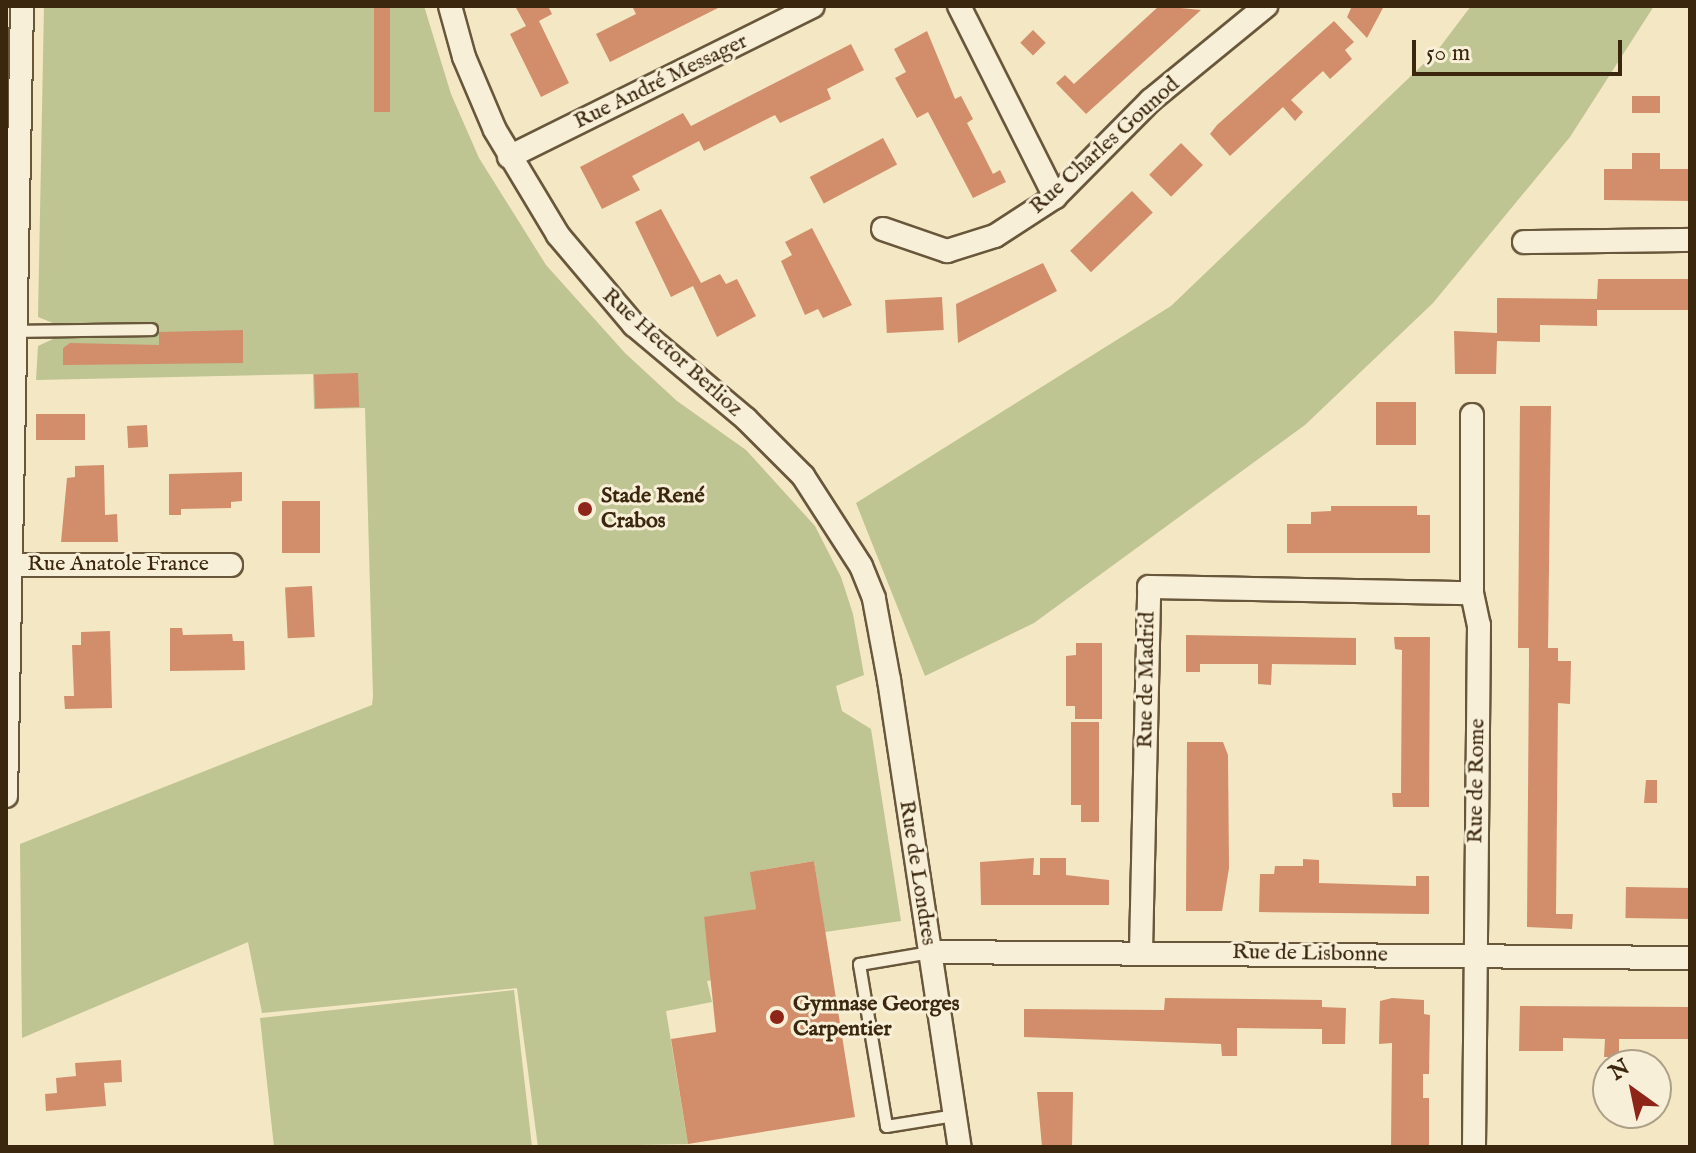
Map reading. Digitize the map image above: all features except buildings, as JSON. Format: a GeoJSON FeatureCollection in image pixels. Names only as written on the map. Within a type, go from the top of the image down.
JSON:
{"type":"FeatureCollection","features":[{"type":"Feature","properties":{"kind":"street"},"geometry":{"type":"LineString","coordinates":[[6,796],[14,331],[12,176],[22,6]]}},
{"type":"Feature","properties":{"kind":"street","name":"Rue Hector Berlioz"},"geometry":{"type":"LineString","coordinates":[[450,6],[474,84],[509,157],[558,235],[616,307],[803,476],[852,549],[874,599]]}},
{"type":"Feature","properties":{"kind":"street","name":"Rue André Messager"},"geometry":{"type":"LineString","coordinates":[[509,157],[813,6]]}},
{"type":"Feature","properties":{"kind":"street"},"geometry":{"type":"LineString","coordinates":[[959,6],[1055,197]]}},
{"type":"Feature","properties":{"kind":"street","name":"Rue Charles Gounod"},"geometry":{"type":"LineString","coordinates":[[883,229],[931,249],[962,250],[1004,231],[1055,197],[1151,100],[1266,6]]}},
{"type":"Feature","properties":{"kind":"street"},"geometry":{"type":"LineString","coordinates":[[1524,242],[1690,240]]}},
{"type":"Feature","properties":{"kind":"street","name":"Rue de Rome"},"geometry":{"type":"LineString","coordinates":[[1472,415],[1472,593],[1479,625],[1474,1147]]}},
{"type":"Feature","properties":{"kind":"street","name":"Rue Anatole France"},"geometry":{"type":"LineString","coordinates":[[8,565],[231,565]]}},
{"type":"Feature","properties":{"kind":"street","name":"Rue de Madrid"},"geometry":{"type":"LineString","coordinates":[[1141,951],[1149,587],[1472,593]]}},
{"type":"Feature","properties":{"kind":"street","name":"Rue de Londres"},"geometry":{"type":"LineString","coordinates":[[874,599],[960,1147]]}},
{"type":"Feature","properties":{"kind":"street","name":"Rue de Lisbonne"},"geometry":{"type":"LineString","coordinates":[[930,952],[1141,951],[1690,958]]}},
{"type":"Feature","properties":{"kind":"lane"},"geometry":{"type":"LineString","coordinates":[[14,331],[151,329]]}},
{"type":"Feature","properties":{"kind":"lane"},"geometry":{"type":"LineString","coordinates":[[930,952],[859,964],[886,1126],[955,1115]]}},
{"type":"Feature","properties":{"kind":"green space","name":"Stade René Crabos"},"geometry":{"type":"Polygon","coordinates":[[[44,6],[424,6],[451,94],[479,158],[546,265],[625,353],[677,401],[746,450],[815,526],[841,577],[853,614],[864,675],[836,686],[842,711],[871,729],[901,921],[825,932],[814,861],[751,872],[756,909],[704,918],[714,980],[707,981],[712,1002],[666,1011],[688,1144],[538,1147],[517,988],[262,1013],[248,942],[22,1038],[20,844],[372,705],[373,696],[365,408],[314,409],[313,374],[36,380],[38,346],[53,339],[53,323],[38,317],[44,6]]]}},
{"type":"Feature","properties":{"kind":"green space"},"geometry":{"type":"Polygon","coordinates":[[[1471,6],[1654,6],[1570,137],[1433,303],[1305,425],[1034,623],[925,676],[856,503],[1171,306],[1437,51],[1471,6]]]}},
{"type":"Feature","properties":{"kind":"green space"},"geometry":{"type":"Polygon","coordinates":[[[514,990],[532,1147],[274,1147],[260,1018],[514,990]]]}},
{"type":"Feature","properties":{"kind":"place","name":"Stade René Crabos"},"geometry":{"type":"Point","coordinates":[585,509]}},
{"type":"Feature","properties":{"kind":"place","name":"Gymnase Georges Carpentier"},"geometry":{"type":"Point","coordinates":[777,1017]}}]}
